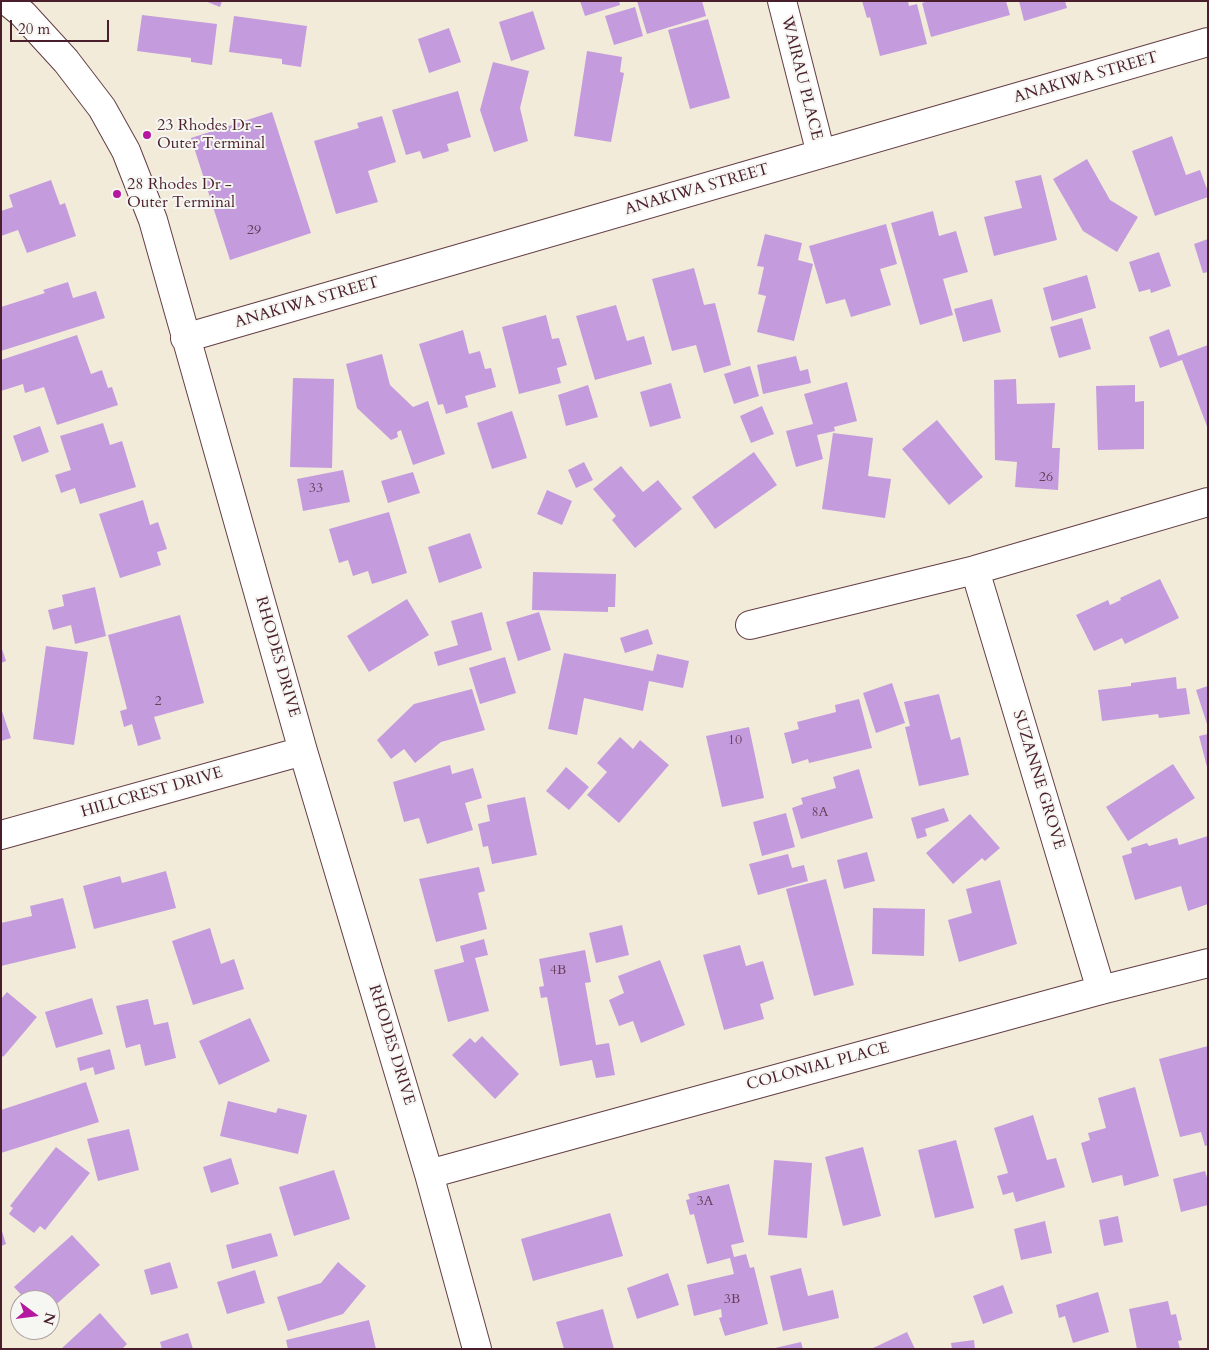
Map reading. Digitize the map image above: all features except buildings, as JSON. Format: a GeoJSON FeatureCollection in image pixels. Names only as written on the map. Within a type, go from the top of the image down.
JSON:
{"type":"FeatureCollection","features":[{"type":"Feature","properties":{"kind":"street","name":"WAIRAU PLACE"},"geometry":{"type":"LineString","coordinates":[[782,1],[821,154]]}},
{"type":"Feature","properties":{"kind":"street","name":"RHODES DRIVE"},"geometry":{"type":"LineString","coordinates":[[20,5],[102,108],[126,151],[153,220],[304,751],[429,1174],[477,1349]]}},
{"type":"Feature","properties":{"kind":"street","name":"ANAKIWA STREET"},"geometry":{"type":"LineString","coordinates":[[186,338],[1208,42]]}},
{"type":"Feature","properties":{"kind":"street"},"geometry":{"type":"LineString","coordinates":[[750,626],[975,570],[1208,502]]}},
{"type":"Feature","properties":{"kind":"street","name":"SUZANNE GROVE"},"geometry":{"type":"LineString","coordinates":[[975,570],[1101,990]]}},
{"type":"Feature","properties":{"kind":"street","name":"HILLCREST DRIVE"},"geometry":{"type":"LineString","coordinates":[[1,835],[304,751]]}},
{"type":"Feature","properties":{"kind":"street","name":"COLONIAL PLACE"},"geometry":{"type":"LineString","coordinates":[[429,1174],[1101,990],[1208,963]]}},
{"type":"Feature","properties":{"kind":"place","name":"23 Rhodes Dr - Outer Terminal"},"geometry":{"type":"Point","coordinates":[147,135]}},
{"type":"Feature","properties":{"kind":"place","name":"28 Rhodes Dr - Outer Terminal"},"geometry":{"type":"Point","coordinates":[117,194]}}]}
